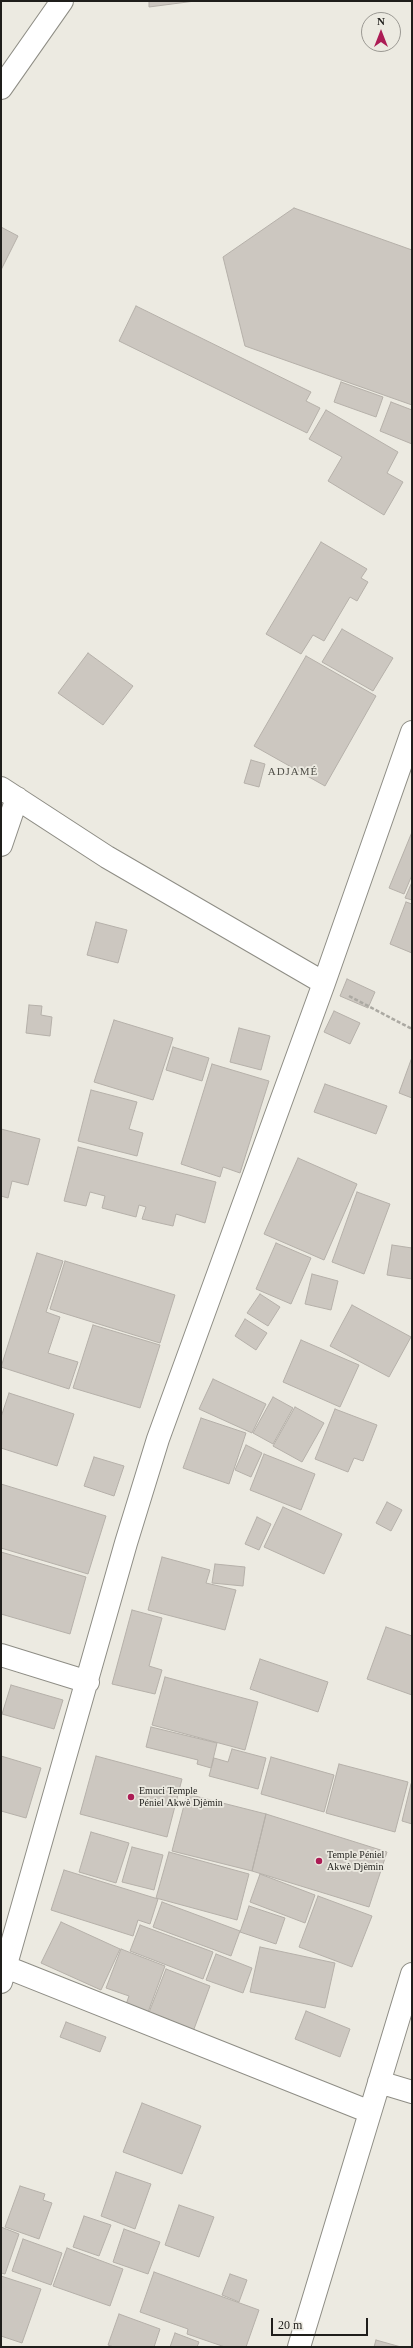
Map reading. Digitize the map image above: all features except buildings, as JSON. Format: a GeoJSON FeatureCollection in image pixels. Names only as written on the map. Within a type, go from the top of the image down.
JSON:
{"type":"FeatureCollection","features":[{"type":"Feature","properties":{"kind":"street"},"geometry":{"type":"LineString","coordinates":[[1,88],[62,1]]}},
{"type":"Feature","properties":{"kind":"street"},"geometry":{"type":"LineString","coordinates":[[370,2112],[3,1971],[88,1682],[126,1543],[158,1439],[324,983],[412,732]]}},
{"type":"Feature","properties":{"kind":"street"},"geometry":{"type":"LineString","coordinates":[[1,845],[9,793],[107,857],[324,983]]}},
{"type":"Feature","properties":{"kind":"street"},"geometry":{"type":"LineString","coordinates":[[1,1655],[88,1682]]}},
{"type":"Feature","properties":{"kind":"street"},"geometry":{"type":"LineString","coordinates":[[299,2347],[412,1974]]}},
{"type":"Feature","properties":{"kind":"street"},"geometry":{"type":"LineString","coordinates":[[379,2082],[412,2092]]}},
{"type":"Feature","properties":{"kind":"path"},"geometry":{"type":"LineString","coordinates":[[324,983],[412,1029]]}},
{"type":"Feature","properties":{"kind":"place","name":"Emuci Temple Péniel Akwè Djèmin"},"geometry":{"type":"Point","coordinates":[131,1797]}},
{"type":"Feature","properties":{"kind":"place","name":"Temple Péniel Akwè Djèmin"},"geometry":{"type":"Point","coordinates":[319,1861]}},
{"type":"Feature","properties":{"kind":"district","name":"ADJAMÉ"},"geometry":{"type":"Point","coordinates":[293,772]}}]}
